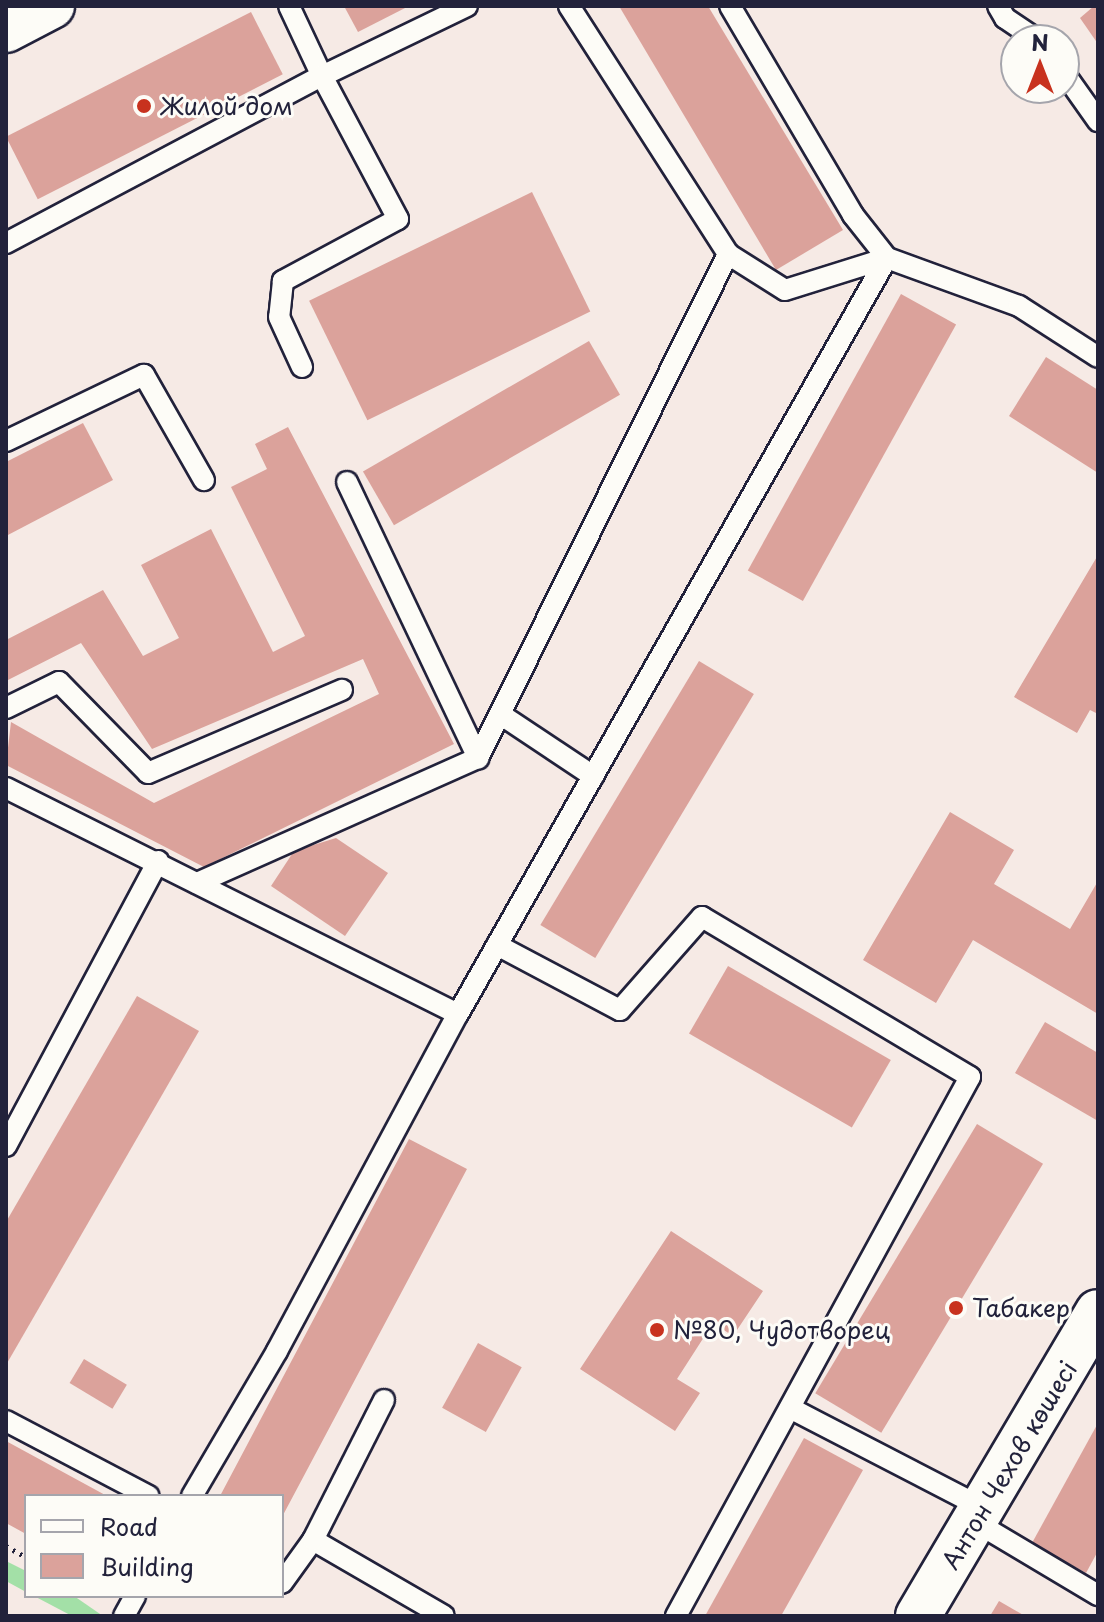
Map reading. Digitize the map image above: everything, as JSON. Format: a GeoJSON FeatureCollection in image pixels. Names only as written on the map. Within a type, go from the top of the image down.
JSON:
{"type":"FeatureCollection","features":[{"type":"Feature","properties":{"kind":"street"},"geometry":{"type":"LineString","coordinates":[[6,30],[52,6]]}},
{"type":"Feature","properties":{"kind":"street","name":"Антон Чехов көшесі"},"geometry":{"type":"LineString","coordinates":[[918,1616],[1087,1355],[1098,1312]]}},
{"type":"Feature","properties":{"kind":"lane"},"geometry":{"type":"LineString","coordinates":[[289,6],[322,76],[398,219],[283,281],[279,317],[302,367]]}},
{"type":"Feature","properties":{"kind":"lane"},"geometry":{"type":"LineString","coordinates":[[6,243],[322,76],[467,6]]}},
{"type":"Feature","properties":{"kind":"lane"},"geometry":{"type":"LineString","coordinates":[[569,6],[728,254],[785,290],[887,258]]}},
{"type":"Feature","properties":{"kind":"lane"},"geometry":{"type":"LineString","coordinates":[[730,6],[853,215],[887,258],[1019,306],[1098,357]]}},
{"type":"Feature","properties":{"kind":"lane"},"geometry":{"type":"LineString","coordinates":[[998,6],[1005,18],[1014,24]]}},
{"type":"Feature","properties":{"kind":"lane"},"geometry":{"type":"LineString","coordinates":[[1080,96],[1098,121]]}},
{"type":"Feature","properties":{"kind":"lane"},"geometry":{"type":"LineString","coordinates":[[197,883],[478,758],[728,254]]}},
{"type":"Feature","properties":{"kind":"lane"},"geometry":{"type":"LineString","coordinates":[[193,1494],[277,1351],[458,1014],[887,258]]}},
{"type":"Feature","properties":{"kind":"lane"},"geometry":{"type":"LineString","coordinates":[[6,441],[144,375],[204,480]]}},
{"type":"Feature","properties":{"kind":"lane"},"geometry":{"type":"LineString","coordinates":[[347,482],[478,758]]}},
{"type":"Feature","properties":{"kind":"lane"},"geometry":{"type":"LineString","coordinates":[[6,708],[59,682],[148,773],[342,690]]}},
{"type":"Feature","properties":{"kind":"lane"},"geometry":{"type":"LineString","coordinates":[[500,714],[593,776]]}},
{"type":"Feature","properties":{"kind":"lane"},"geometry":{"type":"LineString","coordinates":[[6,788],[158,861],[458,1014]]}},
{"type":"Feature","properties":{"kind":"lane"},"geometry":{"type":"LineString","coordinates":[[6,1146],[158,861]]}},
{"type":"Feature","properties":{"kind":"lane"},"geometry":{"type":"LineString","coordinates":[[497,945],[620,1010],[702,917],[970,1077],[676,1616]]}},
{"type":"Feature","properties":{"kind":"lane"},"geometry":{"type":"LineString","coordinates":[[284,1580],[313,1540],[384,1400]]}},
{"type":"Feature","properties":{"kind":"lane"},"geometry":{"type":"LineString","coordinates":[[790,1408],[981,1516],[1098,1595]]}},
{"type":"Feature","properties":{"kind":"lane"},"geometry":{"type":"LineString","coordinates":[[6,1421],[145,1494]]}},
{"type":"Feature","properties":{"kind":"lane"},"geometry":{"type":"LineString","coordinates":[[313,1540],[444,1616]]}},
{"type":"Feature","properties":{"kind":"lane"},"geometry":{"type":"LineString","coordinates":[[124,1616],[134,1598]]}},
{"type":"Feature","properties":{"kind":"path"},"geometry":{"type":"LineString","coordinates":[[6,1546],[24,1556]]}},
{"type":"Feature","properties":{"kind":"green space"},"geometry":{"type":"Polygon","coordinates":[[[6,1561],[24,1570],[24,1591],[6,1581],[6,1561]]]}},
{"type":"Feature","properties":{"kind":"green space"},"geometry":{"type":"Polygon","coordinates":[[[38,1598],[77,1598],[103,1616],[72,1616],[38,1598]]]}},
{"type":"Feature","properties":{"kind":"building"},"geometry":{"type":"Polygon","coordinates":[[[344,6],[409,6],[358,32],[344,6]]]}},
{"type":"Feature","properties":{"kind":"building"},"geometry":{"type":"Polygon","coordinates":[[[619,6],[708,6],[843,230],[776,270],[619,6]]]}},
{"type":"Feature","properties":{"kind":"building"},"geometry":{"type":"Polygon","coordinates":[[[1098,6],[1098,44],[1080,18],[1098,6]]]}},
{"type":"Feature","properties":{"kind":"building","name":"Жилой дом"},"geometry":{"type":"Polygon","coordinates":[[[251,12],[283,74],[38,199],[6,137],[251,12]]]}},
{"type":"Feature","properties":{"kind":"building"},"geometry":{"type":"Polygon","coordinates":[[[532,192],[590,312],[367,420],[309,301],[532,192]]]}},
{"type":"Feature","properties":{"kind":"building"},"geometry":{"type":"Polygon","coordinates":[[[901,294],[956,325],[803,601],[748,570],[901,294]]]}},
{"type":"Feature","properties":{"kind":"building"},"geometry":{"type":"Polygon","coordinates":[[[589,341],[620,395],[394,525],[363,472],[589,341]]]}},
{"type":"Feature","properties":{"kind":"building"},"geometry":{"type":"Polygon","coordinates":[[[1046,357],[1098,390],[1098,473],[1009,416],[1046,357]]]}},
{"type":"Feature","properties":{"kind":"building"},"geometry":{"type":"Polygon","coordinates":[[[83,423],[113,480],[6,536],[6,462],[83,423]]]}},
{"type":"Feature","properties":{"kind":"building"},"geometry":{"type":"Polygon","coordinates":[[[288,427],[454,744],[204,867],[6,765],[11,722],[154,803],[379,694],[363,659],[152,749],[81,643],[6,681],[6,640],[103,590],[143,656],[179,638],[141,565],[211,529],[273,652],[305,636],[231,487],[267,469],[255,444],[288,427]]]}},
{"type":"Feature","properties":{"kind":"building"},"geometry":{"type":"Polygon","coordinates":[[[1098,555],[1098,714],[1090,710],[1077,733],[1014,697],[1098,555]]]}},
{"type":"Feature","properties":{"kind":"building"},"geometry":{"type":"Polygon","coordinates":[[[699,661],[754,694],[595,958],[540,925],[699,661]]]}},
{"type":"Feature","properties":{"kind":"building"},"geometry":{"type":"Polygon","coordinates":[[[950,812],[1014,850],[994,884],[1070,929],[1098,881],[1098,1014],[973,940],[936,1003],[863,960],[950,812]]]}},
{"type":"Feature","properties":{"kind":"building"},"geometry":{"type":"Polygon","coordinates":[[[336,838],[388,873],[345,936],[271,886],[294,851],[336,838]]]}},
{"type":"Feature","properties":{"kind":"building"},"geometry":{"type":"Polygon","coordinates":[[[728,966],[891,1060],[852,1128],[689,1034],[728,966]]]}},
{"type":"Feature","properties":{"kind":"building"},"geometry":{"type":"Polygon","coordinates":[[[137,996],[199,1031],[6,1365],[6,1222],[137,996]]]}},
{"type":"Feature","properties":{"kind":"building"},"geometry":{"type":"Polygon","coordinates":[[[1045,1022],[1098,1053],[1098,1121],[1015,1073],[1045,1022]]]}},
{"type":"Feature","properties":{"kind":"building"},"geometry":{"type":"Polygon","coordinates":[[[977,1124],[1043,1164],[881,1433],[815,1393],[977,1124]]]}},
{"type":"Feature","properties":{"kind":"building"},"geometry":{"type":"Polygon","coordinates":[[[409,1139],[467,1169],[284,1513],[284,1494],[221,1494],[409,1139]]]}},
{"type":"Feature","properties":{"kind":"building","name":"№80, Чудотворец"},"geometry":{"type":"Polygon","coordinates":[[[671,1231],[763,1291],[733,1336],[713,1323],[677,1379],[700,1393],[675,1431],[580,1369],[671,1231]]]}},
{"type":"Feature","properties":{"kind":"building"},"geometry":{"type":"Polygon","coordinates":[[[478,1343],[522,1367],[486,1432],[442,1408],[478,1343]]]}},
{"type":"Feature","properties":{"kind":"building"},"geometry":{"type":"Polygon","coordinates":[[[84,1359],[127,1385],[112,1409],[70,1383],[84,1359]]]}},
{"type":"Feature","properties":{"kind":"building"},"geometry":{"type":"Polygon","coordinates":[[[1098,1423],[1098,1551],[1086,1573],[1032,1543],[1098,1423]]]}},
{"type":"Feature","properties":{"kind":"building"},"geometry":{"type":"Polygon","coordinates":[[[804,1438],[863,1470],[781,1616],[705,1616],[804,1438]]]}},
{"type":"Feature","properties":{"kind":"building"},"geometry":{"type":"Polygon","coordinates":[[[6,1441],[103,1494],[24,1494],[24,1533],[6,1523],[6,1441]]]}},
{"type":"Feature","properties":{"kind":"building"},"geometry":{"type":"Polygon","coordinates":[[[999,1601],[1025,1616],[990,1616],[999,1601]]]}},
{"type":"Feature","properties":{"kind":"place","name":"Жилой дом"},"geometry":{"type":"Point","coordinates":[144,106]}},
{"type":"Feature","properties":{"kind":"place","name":"Табакер"},"geometry":{"type":"Point","coordinates":[956,1308]}},
{"type":"Feature","properties":{"kind":"place","name":"№80, Чудотворец"},"geometry":{"type":"Point","coordinates":[657,1330]}}]}
